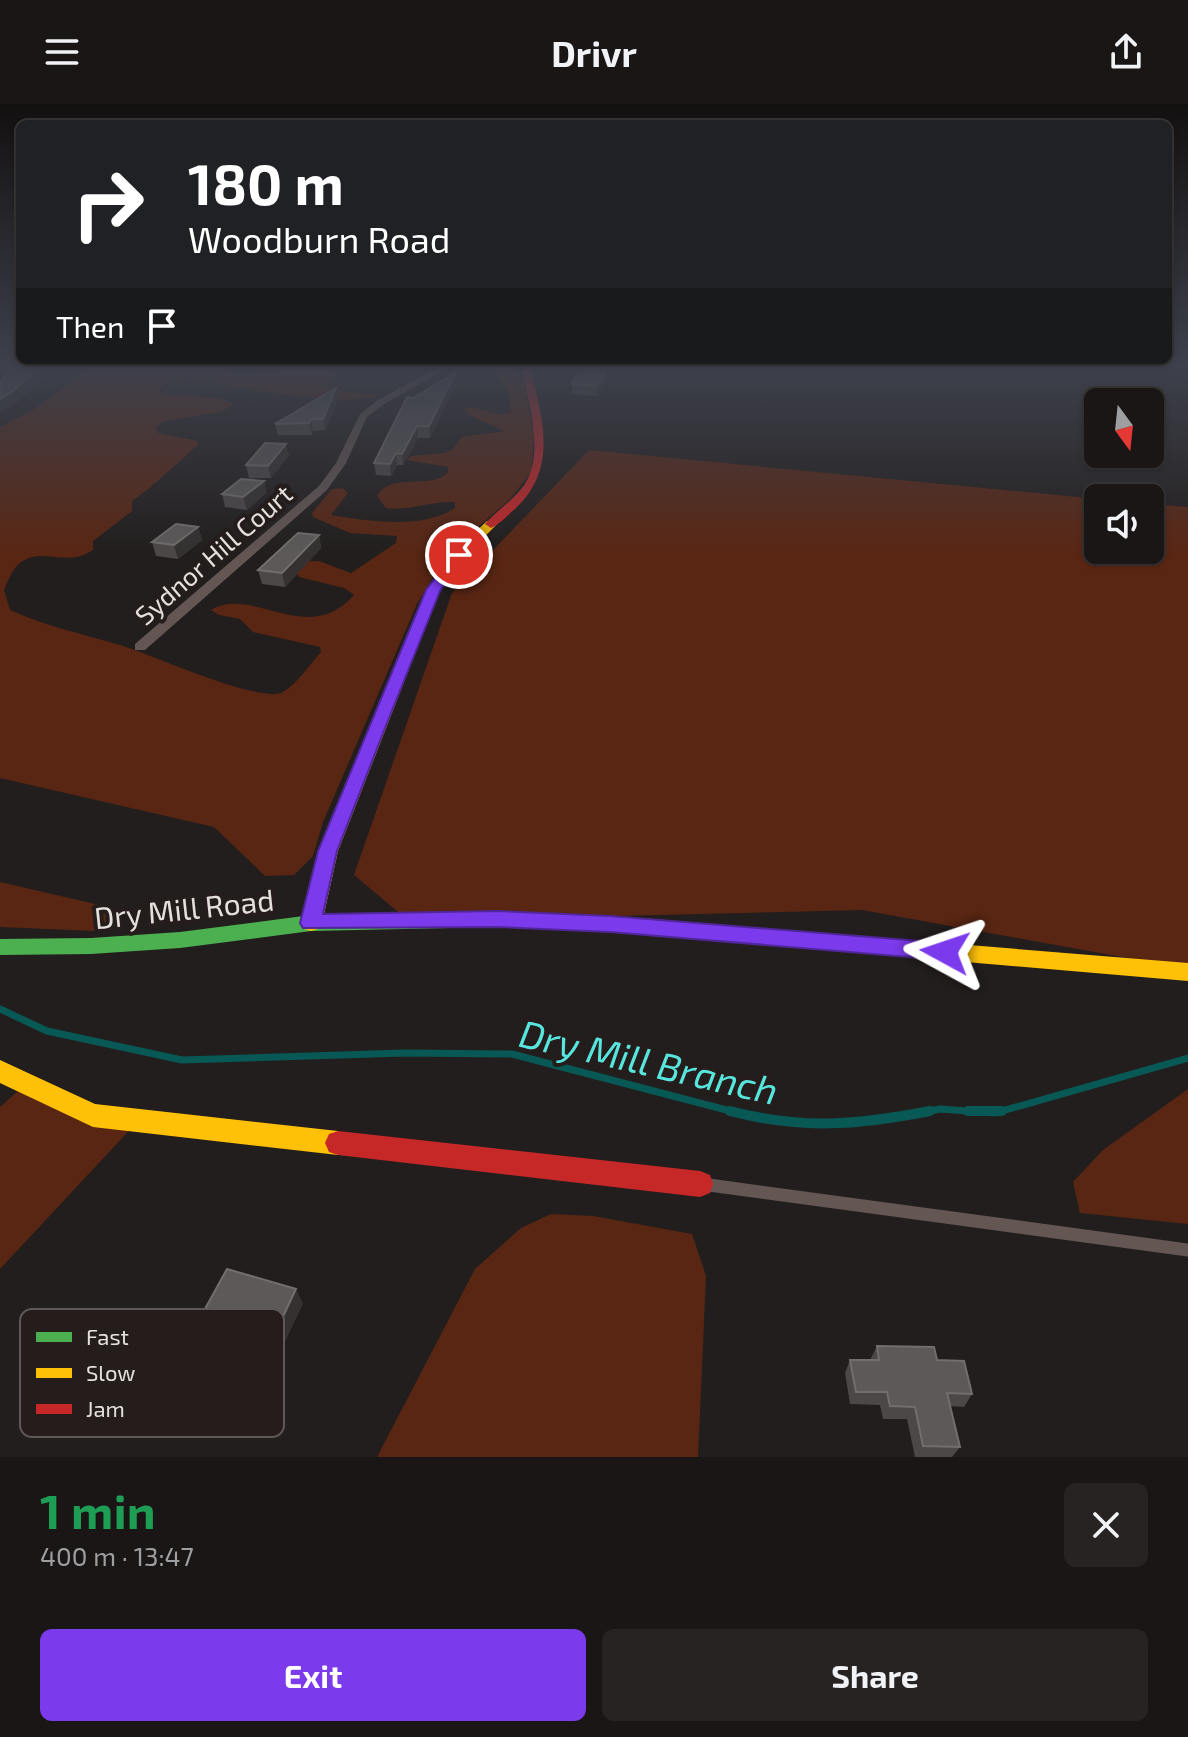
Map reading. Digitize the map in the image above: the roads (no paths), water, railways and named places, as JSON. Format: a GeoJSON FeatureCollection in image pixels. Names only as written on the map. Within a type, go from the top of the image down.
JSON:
{"type":"FeatureCollection","features":[{"type":"Feature","properties":{"kind":"street","name":"Sydnor Hill Court"},"geometry":{"type":"LineString","coordinates":[[140,647],[323,488],[341,463],[356,429]]}},
{"type":"Feature","properties":{"kind":"street"},"geometry":{"type":"LineString","coordinates":[[311,923],[328,851],[433,590],[459,555],[526,490],[536,472],[537,429]]}},
{"type":"Feature","properties":{"kind":"street","name":"Dry Mill Road"},"geometry":{"type":"LineString","coordinates":[[0,947],[91,946],[180,940],[311,923],[498,919],[610,924],[1188,972]]}},
{"type":"Feature","properties":{"kind":"street"},"geometry":{"type":"LineString","coordinates":[[0,1071],[93,1115],[700,1184]]}},
{"type":"Feature","properties":{"kind":"lane"},"geometry":{"type":"LineString","coordinates":[[700,1184],[1188,1250]]}},
{"type":"Feature","properties":{"kind":"waterway","name":"Dry Mill Branch"},"geometry":{"type":"LineString","coordinates":[[0,1009],[47,1031],[182,1060],[404,1053],[512,1054],[733,1112]]}},
{"type":"Feature","properties":{"kind":"waterway","name":"Dry Mill Branch"},"geometry":{"type":"LineString","coordinates":[[930,1111],[995,1113],[1188,1058]]}},
{"type":"Feature","properties":{"kind":"waterway","name":"Dry Mill Branch"},"geometry":{"type":"LineString","coordinates":[[733,1112],[782,1121],[830,1123],[878,1120],[930,1111]]}},
{"type":"Feature","properties":{"kind":"waterway","name":"Dry Mill Branch"},"geometry":{"type":"LineString","coordinates":[[920,1113],[930,1111]]}},
{"type":"Feature","properties":{"kind":"waterway","name":"Dry Mill Branch"},"geometry":{"type":"LineString","coordinates":[[968,1111],[1002,1111]]}},
{"type":"Feature","properties":{"kind":"waterway","name":"Dry Mill Branch"},"geometry":{"type":"LineString","coordinates":[[733,1112],[738,1113]]}}]}
